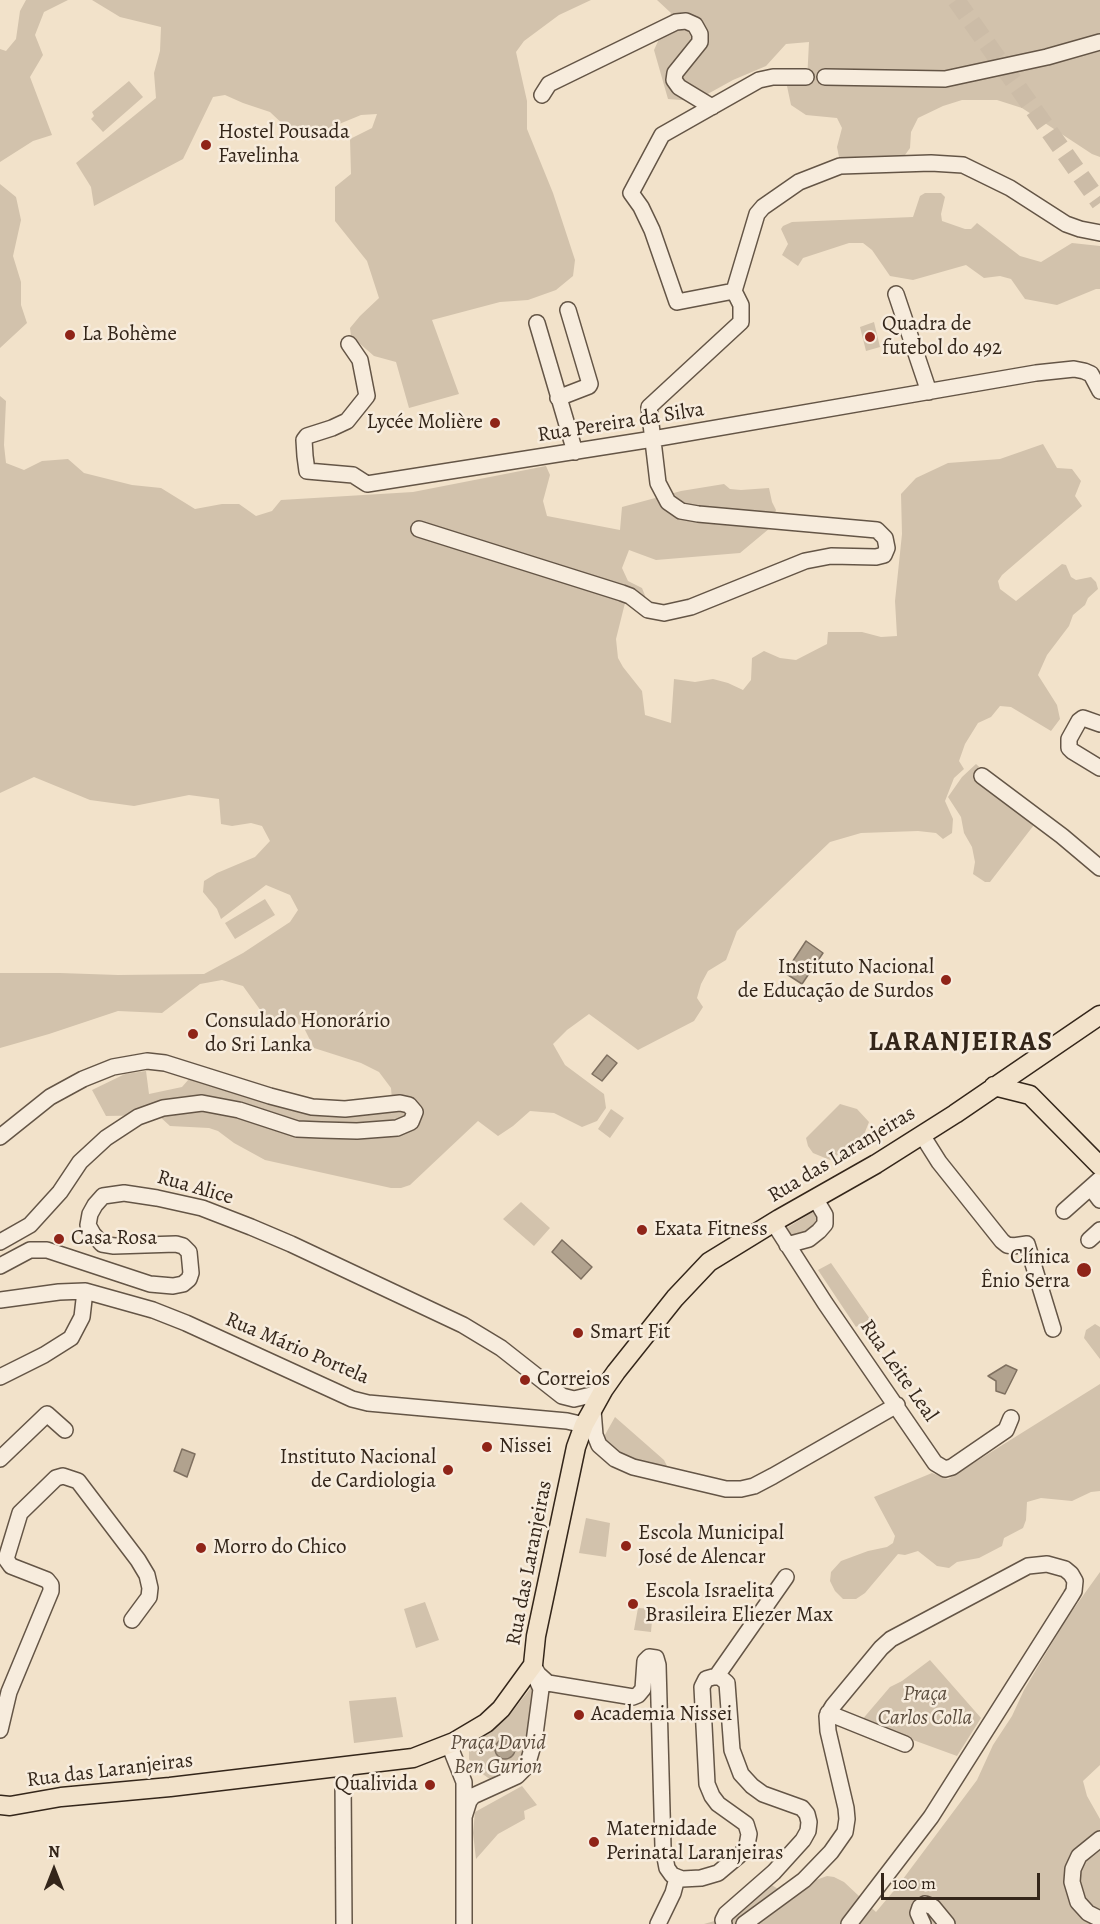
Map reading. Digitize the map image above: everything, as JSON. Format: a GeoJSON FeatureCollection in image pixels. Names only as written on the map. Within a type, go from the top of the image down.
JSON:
{"type":"FeatureCollection","features":[{"type":"Feature","properties":{"kind":"main road","name":"Rua das Laranjeiras"},"geometry":{"type":"LineString","coordinates":[[0,1805],[10,1806],[61,1797],[413,1758],[454,1742],[486,1723],[501,1709],[529,1671],[576,1447],[588,1418],[604,1389],[675,1298],[702,1269],[773,1222],[871,1167],[922,1135],[1100,1015]]}},
{"type":"Feature","properties":{"kind":"main road"},"geometry":{"type":"LineString","coordinates":[[1023,1066],[1023,1080],[1030,1095],[1100,1166]]}},
{"type":"Feature","properties":{"kind":"main road"},"geometry":{"type":"LineString","coordinates":[[994,1086],[1030,1095]]}},
{"type":"Feature","properties":{"kind":"street"},"geometry":{"type":"LineString","coordinates":[[542,95],[549,84],[676,22],[686,21],[695,25],[700,34],[700,42],[675,73],[674,80],[678,87],[712,107]]}},
{"type":"Feature","properties":{"kind":"street"},"geometry":{"type":"LineString","coordinates":[[825,77],[945,79],[1047,57],[1100,42]]}},
{"type":"Feature","properties":{"kind":"street"},"geometry":{"type":"LineString","coordinates":[[734,291],[677,302],[652,230],[631,193],[662,135],[759,80],[773,77],[806,77]]}},
{"type":"Feature","properties":{"kind":"street"},"geometry":{"type":"LineString","coordinates":[[419,529],[630,596],[648,610],[663,613],[700,604],[805,561],[831,556],[876,557],[884,555],[887,548],[885,538],[877,530],[681,511],[668,502],[658,483],[649,407],[741,322],[741,305],[734,291],[758,214],[763,207],[799,182],[840,166],[931,163],[963,165],[1010,188],[1066,224],[1100,233]]}},
{"type":"Feature","properties":{"kind":"street"},"geometry":{"type":"LineString","coordinates":[[896,294],[929,392]]}},
{"type":"Feature","properties":{"kind":"street"},"geometry":{"type":"LineString","coordinates":[[558,398],[590,384],[568,310]]}},
{"type":"Feature","properties":{"kind":"street"},"geometry":{"type":"LineString","coordinates":[[537,323],[575,452]]}},
{"type":"Feature","properties":{"kind":"street","name":"Rua Pereira da Silva"},"geometry":{"type":"LineString","coordinates":[[349,344],[360,360],[367,396],[346,421],[307,436],[304,448],[307,471],[353,475],[367,484],[653,440],[1036,373],[1084,370],[1091,374],[1100,391]]}},
{"type":"Feature","properties":{"kind":"street"},"geometry":{"type":"LineString","coordinates":[[1100,724],[1083,718],[1069,739],[1069,744],[1072,751],[1100,768]]}},
{"type":"Feature","properties":{"kind":"street"},"geometry":{"type":"LineString","coordinates":[[982,776],[1062,836],[1100,868]]}},
{"type":"Feature","properties":{"kind":"street"},"geometry":{"type":"LineString","coordinates":[[0,1137],[50,1097],[83,1079],[113,1067],[147,1061],[165,1063],[312,1107],[345,1109],[400,1103],[409,1105],[415,1112],[411,1122],[397,1128],[357,1131],[297,1129],[239,1110],[202,1103],[163,1108],[138,1117],[106,1138],[80,1162],[60,1191],[30,1225],[0,1242]]}},
{"type":"Feature","properties":{"kind":"street"},"geometry":{"type":"LineString","coordinates":[[922,1135],[939,1162],[1002,1241],[1013,1246],[1028,1244],[1053,1329]]}},
{"type":"Feature","properties":{"kind":"street"},"geometry":{"type":"LineString","coordinates":[[1096,1182],[1094,1191],[1100,1200]]}},
{"type":"Feature","properties":{"kind":"street"},"geometry":{"type":"LineString","coordinates":[[1064,1210],[1096,1182]]}},
{"type":"Feature","properties":{"kind":"street","name":"Rua Alice"},"geometry":{"type":"LineString","coordinates":[[0,1266],[30,1250],[47,1250],[150,1284],[173,1286],[183,1284],[189,1279],[191,1273],[191,1259],[189,1252],[183,1246],[176,1244],[114,1246],[102,1244],[88,1225],[90,1214],[103,1196],[124,1193],[157,1197],[202,1208],[251,1227],[463,1325],[501,1348],[562,1396]]}},
{"type":"Feature","properties":{"kind":"street"},"geometry":{"type":"LineString","coordinates":[[787,1245],[809,1239],[825,1224],[825,1215],[815,1198]]}},
{"type":"Feature","properties":{"kind":"street","name":"Rua Leite Leal"},"geometry":{"type":"LineString","coordinates":[[773,1222],[825,1303],[935,1463],[945,1468],[952,1467],[1006,1430],[1011,1418]]}},
{"type":"Feature","properties":{"kind":"street"},"geometry":{"type":"LineString","coordinates":[[0,1377],[44,1355],[71,1338],[82,1317],[85,1291]]}},
{"type":"Feature","properties":{"kind":"street","name":"Rua Mário Portela"},"geometry":{"type":"LineString","coordinates":[[0,1300],[85,1291],[146,1308],[186,1323],[352,1399],[368,1403],[551,1420],[588,1418]]}},
{"type":"Feature","properties":{"kind":"street"},"geometry":{"type":"LineString","coordinates":[[551,1420],[562,1414],[564,1409],[562,1396],[574,1399],[604,1389]]}},
{"type":"Feature","properties":{"kind":"street"},"geometry":{"type":"LineString","coordinates":[[588,1418],[599,1445],[615,1459],[633,1467],[726,1489],[741,1489],[764,1481],[897,1405]]}},
{"type":"Feature","properties":{"kind":"street"},"geometry":{"type":"LineString","coordinates":[[0,1459],[47,1414],[65,1430]]}},
{"type":"Feature","properties":{"kind":"street"},"geometry":{"type":"LineString","coordinates":[[0,1730],[9,1692],[51,1591],[51,1585],[47,1580],[11,1566],[6,1559],[20,1513],[56,1478],[63,1476],[78,1480],[147,1575],[150,1588],[149,1597],[132,1620]]}},
{"type":"Feature","properties":{"kind":"street"},"geometry":{"type":"LineString","coordinates":[[744,1924],[804,1880],[831,1852],[845,1832],[846,1808],[827,1726],[828,1713],[881,1648],[891,1639],[1028,1566],[1052,1564],[1065,1569],[1074,1578],[1075,1586],[1071,1596],[931,1817],[849,1924]]}},
{"type":"Feature","properties":{"kind":"street"},"geometry":{"type":"LineString","coordinates":[[716,1677],[786,1577]]}},
{"type":"Feature","properties":{"kind":"street"},"geometry":{"type":"LineString","coordinates":[[545,1686],[636,1696],[644,1688],[645,1661],[649,1657],[656,1658],[663,1846],[667,1868],[677,1878],[695,1879],[718,1873],[743,1852],[749,1839],[746,1824],[718,1804],[707,1784],[702,1687],[706,1679],[716,1677],[728,1685],[730,1740],[741,1774],[763,1794],[802,1808],[809,1822],[808,1831],[803,1840],[774,1872],[726,1914],[724,1924]]}},
{"type":"Feature","properties":{"kind":"street"},"geometry":{"type":"LineString","coordinates":[[464,1817],[473,1796],[517,1776],[527,1766],[545,1686],[538,1674],[529,1671]]}},
{"type":"Feature","properties":{"kind":"street"},"geometry":{"type":"LineString","coordinates":[[828,1713],[905,1743]]}},
{"type":"Feature","properties":{"kind":"street"},"geometry":{"type":"LineString","coordinates":[[454,1742],[452,1752],[464,1782],[464,1924]]}},
{"type":"Feature","properties":{"kind":"street"},"geometry":{"type":"LineString","coordinates":[[435,1751],[447,1755],[455,1762]]}},
{"type":"Feature","properties":{"kind":"street"},"geometry":{"type":"LineString","coordinates":[[344,1924],[343,1778],[349,1765]]}},
{"type":"Feature","properties":{"kind":"street"},"geometry":{"type":"LineString","coordinates":[[1100,1839],[1079,1856],[1073,1869],[1071,1882],[1078,1902],[1088,1913],[1100,1919]]}},
{"type":"Feature","properties":{"kind":"street"},"geometry":{"type":"LineString","coordinates":[[658,1924],[674,1893],[677,1878]]}},
{"type":"Feature","properties":{"kind":"street"},"geometry":{"type":"LineString","coordinates":[[923,1924],[918,1916],[918,1910],[922,1905],[933,1908],[947,1924]]}},
{"type":"Feature","properties":{"kind":"green space"},"geometry":{"type":"Polygon","coordinates":[[[26,0],[68,0],[44,12],[35,35],[43,55],[30,77],[52,135],[33,141],[0,162],[0,49],[6,51],[16,39],[20,11],[26,0]]]}},
{"type":"Feature","properties":{"kind":"green space"},"geometry":{"type":"Polygon","coordinates":[[[92,0],[591,0],[559,15],[524,41],[516,52],[527,101],[527,129],[553,193],[575,260],[573,276],[556,290],[528,300],[500,302],[432,320],[459,394],[409,408],[396,362],[374,356],[351,336],[350,328],[379,298],[367,261],[335,221],[335,187],[351,174],[350,139],[372,128],[377,114],[361,115],[310,136],[288,129],[270,112],[225,95],[213,97],[183,159],[94,206],[91,187],[76,163],[156,98],[154,73],[160,51],[161,27],[120,17],[92,0]]]}},
{"type":"Feature","properties":{"kind":"green space"},"geometry":{"type":"Polygon","coordinates":[[[657,0],[1100,0],[1100,157],[1022,108],[997,100],[962,100],[918,118],[911,132],[910,148],[905,155],[847,161],[839,157],[837,147],[842,128],[837,118],[806,115],[791,105],[787,86],[807,81],[809,42],[786,44],[766,66],[733,80],[695,101],[668,99],[654,50],[671,13],[657,0]]]}},
{"type":"Feature","properties":{"kind":"green space"},"geometry":{"type":"Polygon","coordinates":[[[129,81],[143,97],[103,132],[91,119],[94,116],[92,112],[129,81]]]}},
{"type":"Feature","properties":{"kind":"green space"},"geometry":{"type":"Polygon","coordinates":[[[0,184],[16,197],[21,220],[13,256],[21,282],[21,305],[27,323],[0,348],[0,184]]]}},
{"type":"Feature","properties":{"kind":"green space"},"geometry":{"type":"Polygon","coordinates":[[[925,193],[941,193],[945,197],[941,214],[942,221],[965,229],[971,229],[977,223],[1020,256],[1041,262],[1072,243],[1100,246],[1100,289],[1057,305],[1025,299],[1011,279],[1000,276],[984,278],[966,265],[913,280],[890,276],[872,250],[863,243],[849,243],[803,258],[798,266],[782,255],[788,244],[781,229],[792,222],[913,217],[920,196],[925,193]]]}},
{"type":"Feature","properties":{"kind":"green space","name":"Quadra de futebol do 492"},"geometry":{"type":"Polygon","coordinates":[[[874,322],[880,347],[866,351],[860,327],[874,322]]]}},
{"type":"Feature","properties":{"kind":"green space"},"geometry":{"type":"Polygon","coordinates":[[[0,396],[6,401],[4,445],[6,463],[24,470],[42,461],[68,459],[84,473],[132,485],[161,488],[195,509],[222,504],[239,504],[256,516],[272,511],[281,500],[413,492],[546,466],[550,475],[543,501],[547,516],[620,530],[622,507],[681,491],[724,484],[730,489],[741,490],[769,488],[776,510],[770,528],[740,553],[656,560],[629,550],[622,568],[628,581],[642,588],[646,598],[636,607],[625,603],[616,639],[618,658],[642,691],[645,715],[671,723],[674,679],[695,682],[713,679],[743,690],[751,680],[752,658],[764,651],[780,658],[796,660],[827,644],[828,632],[862,632],[881,637],[897,636],[895,601],[902,534],[901,494],[916,478],[948,463],[1000,459],[1043,444],[1057,468],[1072,469],[1081,481],[1075,496],[1082,506],[1002,575],[998,581],[1000,589],[1016,601],[1062,564],[1066,565],[1071,577],[1076,580],[1091,577],[1098,589],[1073,615],[1069,626],[1047,655],[1038,675],[1057,705],[1060,719],[1051,731],[1011,707],[1000,706],[991,717],[978,723],[965,744],[959,761],[964,769],[954,778],[945,801],[953,819],[952,833],[943,839],[936,833],[918,831],[861,833],[830,842],[737,931],[726,960],[708,971],[701,984],[697,998],[703,1007],[694,1021],[638,1050],[589,1014],[553,1044],[565,1065],[604,1094],[606,1108],[597,1121],[582,1127],[554,1113],[530,1111],[498,1136],[478,1121],[410,1185],[391,1188],[265,1160],[234,1143],[218,1131],[209,1128],[170,1126],[158,1115],[106,1116],[92,1090],[125,1074],[146,1071],[149,1094],[182,1087],[189,1079],[317,1115],[345,1117],[393,1112],[391,1088],[379,1072],[361,1063],[314,1048],[304,1028],[293,1020],[274,1029],[243,986],[222,980],[200,984],[162,1013],[118,1011],[0,1048],[0,973],[204,974],[243,953],[290,922],[298,910],[290,895],[266,885],[221,919],[217,909],[203,892],[204,881],[255,857],[270,841],[262,826],[251,823],[232,826],[221,824],[219,799],[189,795],[134,806],[90,800],[34,777],[0,793],[0,396]]]}},
{"type":"Feature","properties":{"kind":"green space"},"geometry":{"type":"Polygon","coordinates":[[[976,764],[1037,821],[990,882],[985,882],[973,874],[975,862],[972,847],[964,833],[961,817],[948,797],[962,777],[976,764]]]}},
{"type":"Feature","properties":{"kind":"green space"},"geometry":{"type":"Polygon","coordinates":[[[265,899],[275,915],[235,939],[225,923],[265,899]]]}},
{"type":"Feature","properties":{"kind":"green space"},"geometry":{"type":"Polygon","coordinates":[[[840,1104],[857,1109],[869,1122],[863,1137],[830,1160],[813,1153],[806,1138],[840,1104]]]}},
{"type":"Feature","properties":{"kind":"green space"},"geometry":{"type":"Polygon","coordinates":[[[611,1109],[624,1118],[610,1138],[598,1129],[611,1109]]]}},
{"type":"Feature","properties":{"kind":"green space"},"geometry":{"type":"Polygon","coordinates":[[[521,1202],[550,1228],[534,1246],[503,1219],[521,1202]]]}},
{"type":"Feature","properties":{"kind":"green space"},"geometry":{"type":"Polygon","coordinates":[[[816,1210],[821,1212],[814,1233],[789,1240],[785,1229],[816,1210]]]}},
{"type":"Feature","properties":{"kind":"green space"},"geometry":{"type":"Polygon","coordinates":[[[831,1263],[870,1319],[856,1327],[818,1270],[831,1263]]]}},
{"type":"Feature","properties":{"kind":"green space"},"geometry":{"type":"Polygon","coordinates":[[[1095,1324],[1100,1327],[1100,1359],[1084,1338],[1086,1330],[1095,1324]]]}},
{"type":"Feature","properties":{"kind":"green space"},"geometry":{"type":"Polygon","coordinates":[[[1100,1384],[1100,1491],[1091,1492],[1072,1501],[1041,1498],[1027,1502],[1023,1528],[1004,1538],[1002,1546],[979,1558],[957,1562],[949,1568],[937,1566],[918,1551],[905,1555],[898,1554],[865,1593],[856,1599],[843,1599],[835,1591],[830,1581],[831,1572],[841,1561],[887,1547],[893,1543],[895,1536],[874,1497],[932,1473],[948,1479],[1100,1384]]]}},
{"type":"Feature","properties":{"kind":"green space"},"geometry":{"type":"Polygon","coordinates":[[[615,1417],[664,1460],[668,1468],[620,1455],[601,1442],[615,1417]]]}},
{"type":"Feature","properties":{"kind":"green space"},"geometry":{"type":"Polygon","coordinates":[[[586,1518],[610,1523],[606,1557],[579,1553],[586,1518]]]}},
{"type":"Feature","properties":{"kind":"green space"},"geometry":{"type":"Polygon","coordinates":[[[1100,1572],[1100,1765],[1083,1781],[1087,1796],[1100,1819],[1100,1924],[704,1924],[728,1917],[770,1884],[783,1892],[795,1892],[827,1876],[844,1882],[876,1912],[977,1780],[993,1745],[1012,1716],[1024,1690],[1067,1618],[1100,1572]]]}},
{"type":"Feature","properties":{"kind":"green space"},"geometry":{"type":"Polygon","coordinates":[[[425,1602],[439,1640],[416,1648],[404,1609],[425,1602]]]}},
{"type":"Feature","properties":{"kind":"green space"},"geometry":{"type":"Polygon","coordinates":[[[638,1608],[653,1609],[651,1632],[634,1630],[638,1608]]]}},
{"type":"Feature","properties":{"kind":"green space","name":"Praça Carlos Colla"},"geometry":{"type":"Polygon","coordinates":[[[930,1660],[981,1718],[957,1756],[861,1721],[890,1687],[930,1660]]]}},
{"type":"Feature","properties":{"kind":"green space","name":"Praça David Ben Gurion"},"geometry":{"type":"Polygon","coordinates":[[[533,1685],[537,1686],[524,1757],[519,1770],[491,1780],[473,1767],[469,1759],[469,1746],[508,1717],[533,1685]]]}},
{"type":"Feature","properties":{"kind":"green space"},"geometry":{"type":"Polygon","coordinates":[[[396,1697],[403,1737],[354,1743],[349,1701],[396,1697]]]}},
{"type":"Feature","properties":{"kind":"green space"},"geometry":{"type":"Polygon","coordinates":[[[522,1786],[537,1805],[524,1811],[525,1819],[498,1834],[476,1859],[473,1833],[475,1812],[522,1786]]]}},
{"type":"Feature","properties":{"kind":"shaded area"},"geometry":{"type":"Polygon","coordinates":[[[806,941],[823,953],[802,984],[785,973],[806,941]]]}},
{"type":"Feature","properties":{"kind":"shaded area"},"geometry":{"type":"Polygon","coordinates":[[[607,1055],[617,1063],[602,1081],[592,1074],[607,1055]]]}},
{"type":"Feature","properties":{"kind":"shaded area"},"geometry":{"type":"Polygon","coordinates":[[[562,1240],[592,1267],[581,1279],[552,1252],[562,1240]]]}},
{"type":"Feature","properties":{"kind":"shaded area"},"geometry":{"type":"Polygon","coordinates":[[[1006,1365],[1017,1370],[1005,1394],[996,1391],[996,1381],[988,1376],[1006,1365]]]}},
{"type":"Feature","properties":{"kind":"shaded area"},"geometry":{"type":"Polygon","coordinates":[[[182,1449],[195,1454],[187,1477],[174,1471],[182,1449]]]}},
{"type":"Feature","properties":{"kind":"shaded area"},"geometry":{"type":"Polygon","coordinates":[[[501,1739],[509,1739],[515,1745],[515,1753],[509,1759],[501,1759],[495,1753],[495,1745],[501,1739]]]}},
{"type":"Feature","properties":{"kind":"tunnel"},"geometry":{"type":"LineString","coordinates":[[956,0],[1100,203]]}},
{"type":"Feature","properties":{"kind":"place","name":"Hostel Pousada Favelinha"},"geometry":{"type":"Point","coordinates":[206,145]}},
{"type":"Feature","properties":{"kind":"place","name":"La Bohème"},"geometry":{"type":"Point","coordinates":[70,335]}},
{"type":"Feature","properties":{"kind":"place","name":"Quadra de futebol do 492"},"geometry":{"type":"Point","coordinates":[870,337]}},
{"type":"Feature","properties":{"kind":"place","name":"Lycée Molière"},"geometry":{"type":"Point","coordinates":[495,423]}},
{"type":"Feature","properties":{"kind":"place","name":"Instituto Nacional de Educação de Surdos"},"geometry":{"type":"Point","coordinates":[946,980]}},
{"type":"Feature","properties":{"kind":"place","name":"Consulado Honorário do Sri Lanka"},"geometry":{"type":"Point","coordinates":[193,1034]}},
{"type":"Feature","properties":{"kind":"place","name":"Exata Fitness"},"geometry":{"type":"Point","coordinates":[642,1230]}},
{"type":"Feature","properties":{"kind":"place","name":"Casa Rosa"},"geometry":{"type":"Point","coordinates":[59,1239]}},
{"type":"Feature","properties":{"kind":"place","name":"Clínica Ênio Serra"},"geometry":{"type":"Point","coordinates":[1084,1270]}},
{"type":"Feature","properties":{"kind":"place","name":"Smart Fit"},"geometry":{"type":"Point","coordinates":[578,1333]}},
{"type":"Feature","properties":{"kind":"place","name":"Correios"},"geometry":{"type":"Point","coordinates":[525,1380]}},
{"type":"Feature","properties":{"kind":"place","name":"Nissei"},"geometry":{"type":"Point","coordinates":[487,1447]}},
{"type":"Feature","properties":{"kind":"place","name":"Instituto Nacional de Cardiologia"},"geometry":{"type":"Point","coordinates":[448,1470]}},
{"type":"Feature","properties":{"kind":"place","name":"Escola Municipal José de Alencar"},"geometry":{"type":"Point","coordinates":[626,1546]}},
{"type":"Feature","properties":{"kind":"place","name":"Morro do Chico"},"geometry":{"type":"Point","coordinates":[201,1548]}},
{"type":"Feature","properties":{"kind":"place","name":"Escola Israelita Brasileira Eliezer Max"},"geometry":{"type":"Point","coordinates":[633,1604]}},
{"type":"Feature","properties":{"kind":"place","name":"Academia Nissei"},"geometry":{"type":"Point","coordinates":[579,1715]}},
{"type":"Feature","properties":{"kind":"place","name":"Qualivida"},"geometry":{"type":"Point","coordinates":[430,1785]}},
{"type":"Feature","properties":{"kind":"place","name":"Maternidade Perinatal Laranjeiras"},"geometry":{"type":"Point","coordinates":[594,1842]}},
{"type":"Feature","properties":{"kind":"district","name":"LARANJEIRAS"},"geometry":{"type":"Point","coordinates":[961,1043]}}]}
